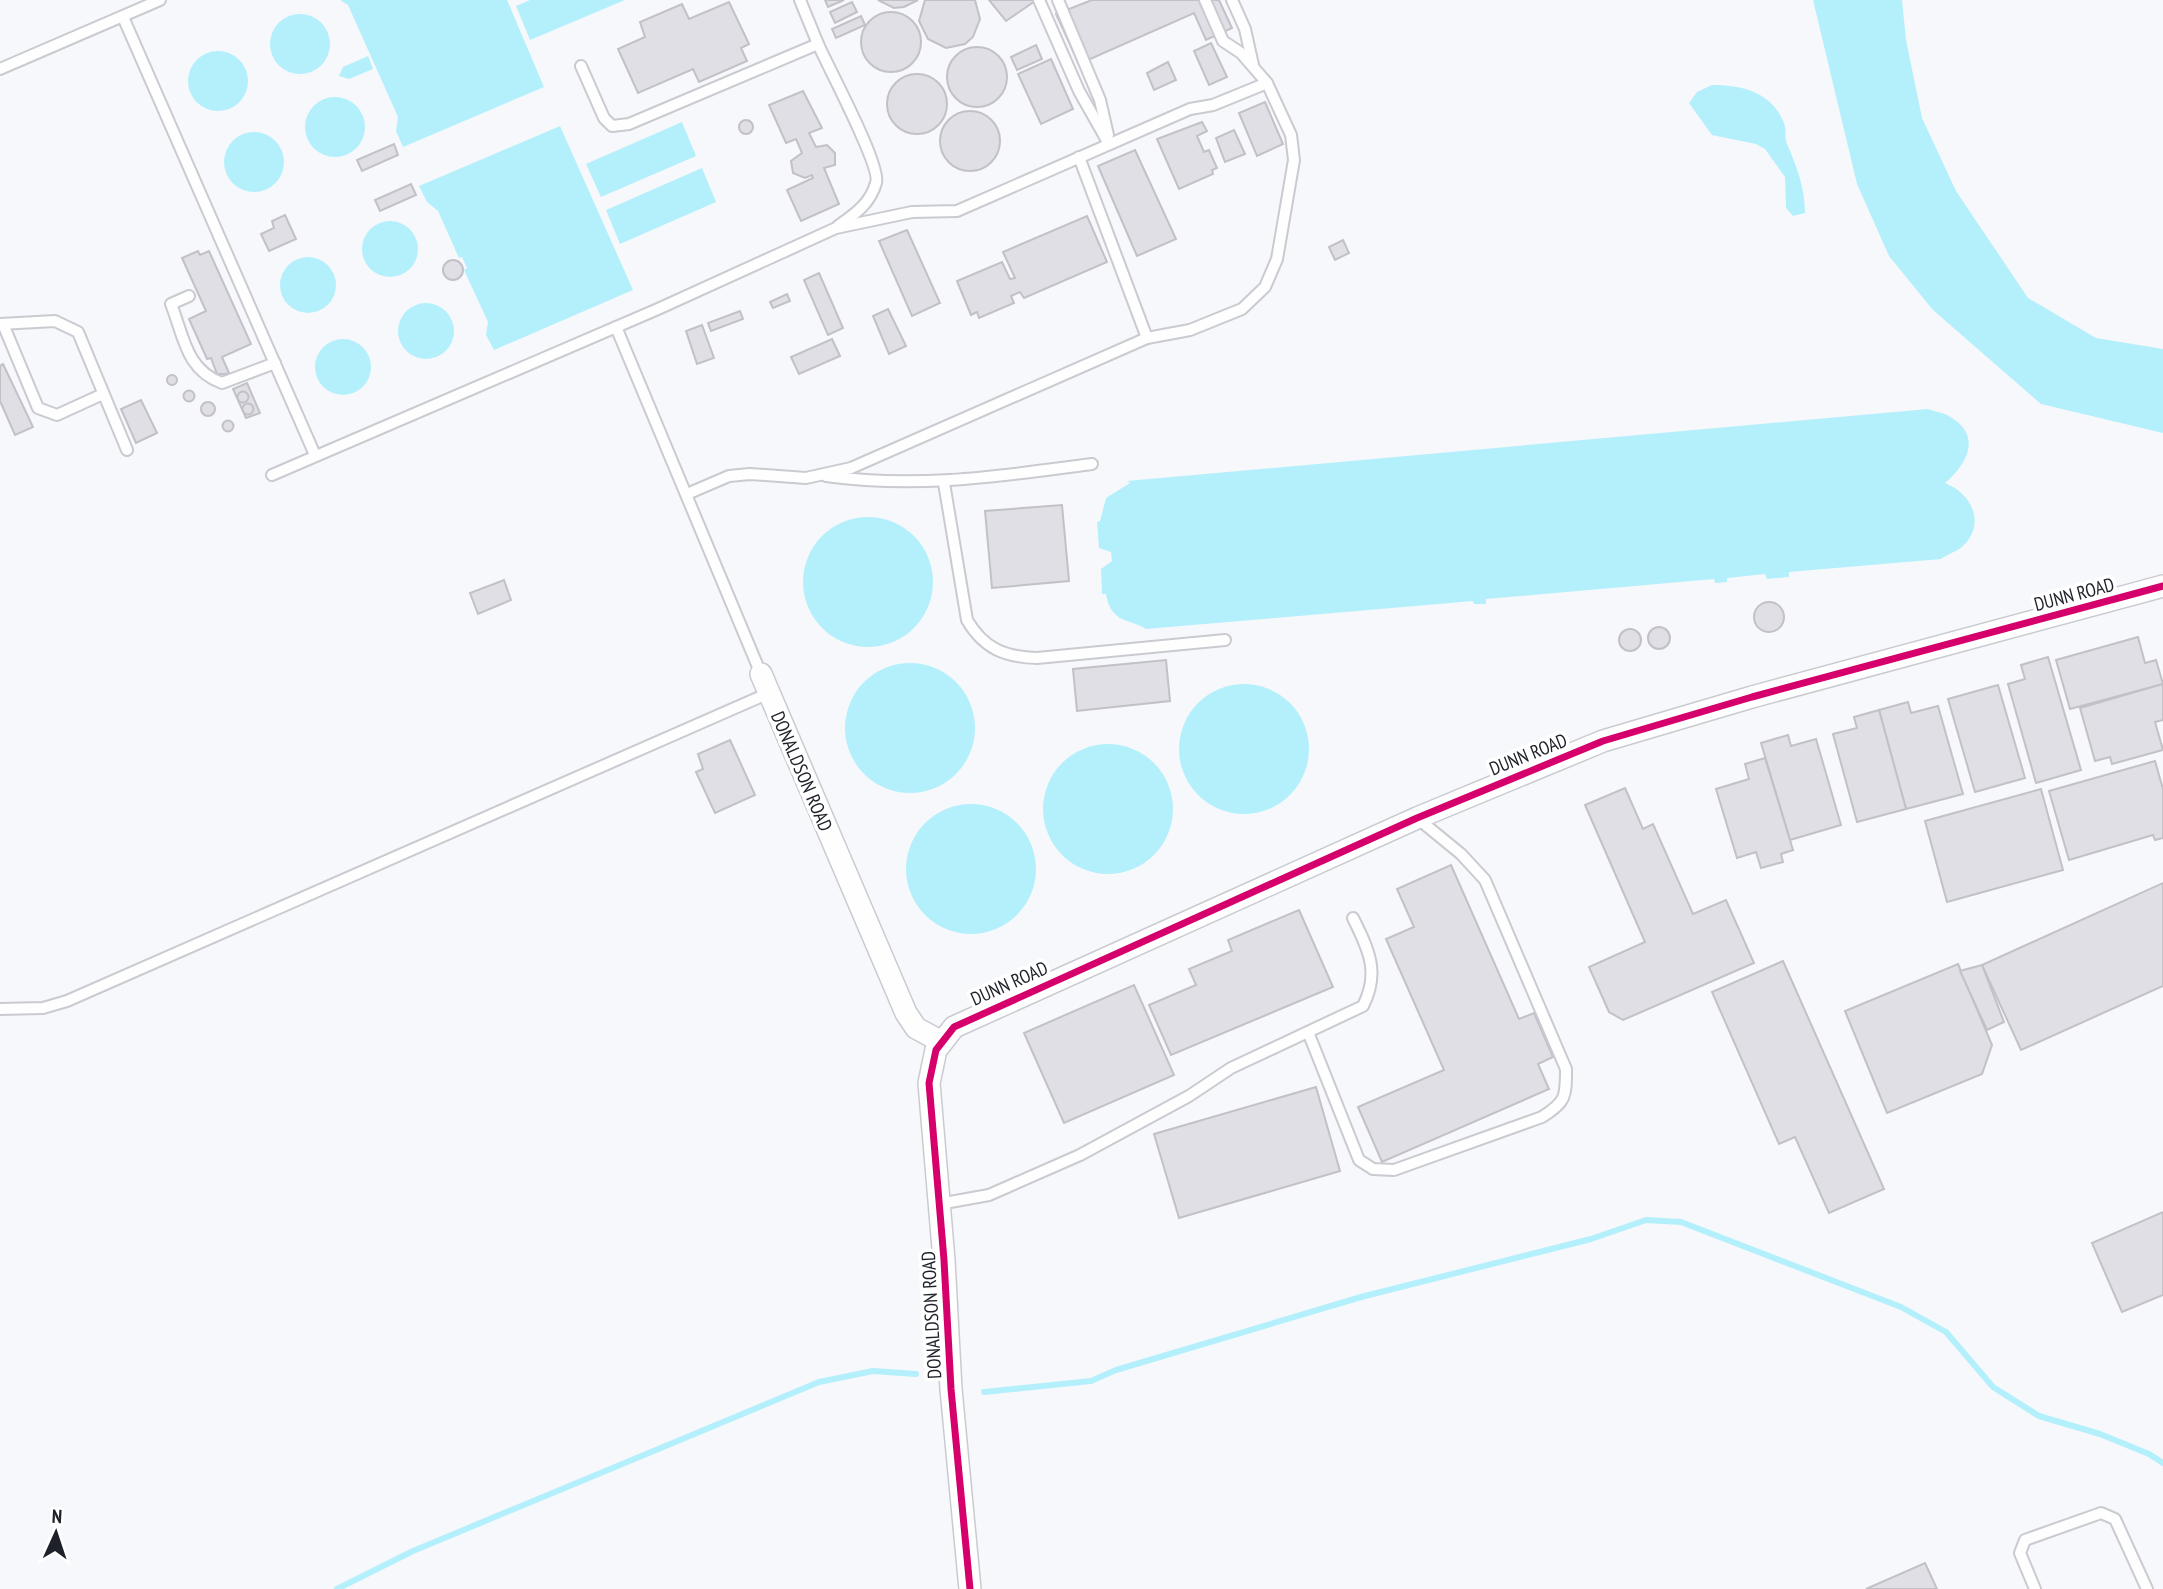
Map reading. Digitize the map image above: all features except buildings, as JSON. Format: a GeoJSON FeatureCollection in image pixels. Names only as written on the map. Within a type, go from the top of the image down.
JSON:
{"type":"FeatureCollection","features":[{"type":"Feature","properties":{"kind":"street","name":"DUNN ROAD"},"geometry":{"type":"LineString","coordinates":[[940,1041],[954,1027],[969,1018],[1417,818],[1603,741],[2163,586]]}},
{"type":"Feature","properties":{"kind":"street","name":"DONALDSON ROAD"},"geometry":{"type":"LineString","coordinates":[[765,683],[906,1013],[916,1028],[940,1041],[932,1060],[929,1083],[951,1389],[971,1589]]}},
{"type":"Feature","properties":{"kind":"lane"},"geometry":{"type":"LineString","coordinates":[[0,69],[160,0]]}},
{"type":"Feature","properties":{"kind":"lane"},"geometry":{"type":"LineString","coordinates":[[800,0],[873,159],[878,180],[865,206],[836,228]]}},
{"type":"Feature","properties":{"kind":"lane"},"geometry":{"type":"LineString","coordinates":[[1039,0],[1079,91],[1110,144]]}},
{"type":"Feature","properties":{"kind":"lane"},"geometry":{"type":"LineString","coordinates":[[1058,0],[1100,100],[1110,144]]}},
{"type":"Feature","properties":{"kind":"lane"},"geometry":{"type":"LineString","coordinates":[[687,494],[730,476],[750,474],[806,478],[878,459],[1147,338],[1190,330],[1242,309],[1265,287],[1277,259],[1294,160],[1291,135],[1267,83],[1241,53],[1223,41],[1205,0]]}},
{"type":"Feature","properties":{"kind":"lane"},"geometry":{"type":"LineString","coordinates":[[1232,0],[1245,29],[1254,67]]}},
{"type":"Feature","properties":{"kind":"lane"},"geometry":{"type":"LineString","coordinates":[[123,16],[315,455]]}},
{"type":"Feature","properties":{"kind":"lane"},"geometry":{"type":"LineString","coordinates":[[581,66],[604,118],[612,126],[629,124],[818,44]]}},
{"type":"Feature","properties":{"kind":"lane"},"geometry":{"type":"LineString","coordinates":[[272,475],[616,327],[836,228],[912,212],[957,211],[1190,109],[1213,105],[1267,83]]}},
{"type":"Feature","properties":{"kind":"lane"},"geometry":{"type":"LineString","coordinates":[[1079,157],[1147,338]]}},
{"type":"Feature","properties":{"kind":"lane"},"geometry":{"type":"LineString","coordinates":[[188,296],[171,304],[195,368],[205,377],[222,383],[275,363]]}},
{"type":"Feature","properties":{"kind":"lane"},"geometry":{"type":"LineString","coordinates":[[103,394],[57,415],[38,408],[2,324],[54,321],[68,325],[78,332],[127,450]]}},
{"type":"Feature","properties":{"kind":"lane","name":"DONALDSON ROAD"},"geometry":{"type":"LineString","coordinates":[[616,327],[765,683]]}},
{"type":"Feature","properties":{"kind":"lane"},"geometry":{"type":"LineString","coordinates":[[819,475],[876,483],[944,483],[1092,464]]}},
{"type":"Feature","properties":{"kind":"lane"},"geometry":{"type":"LineString","coordinates":[[944,483],[967,620],[976,635],[990,648],[1012,657],[1037,658],[1226,640]]}},
{"type":"Feature","properties":{"kind":"lane"},"geometry":{"type":"LineString","coordinates":[[0,1009],[43,1008],[67,1001],[765,683]]}},
{"type":"Feature","properties":{"kind":"lane"},"geometry":{"type":"LineString","coordinates":[[1308,1032],[1359,1160],[1373,1169],[1394,1170],[1542,1118],[1561,1105],[1566,1092],[1566,1069],[1485,880],[1461,854],[1417,818]]}},
{"type":"Feature","properties":{"kind":"lane"},"geometry":{"type":"LineString","coordinates":[[939,1204],[989,1195],[1080,1155],[1189,1096],[1231,1068],[1363,1006],[1370,992],[1374,972],[1370,950],[1353,918]]}},
{"type":"Feature","properties":{"kind":"lane"},"geometry":{"type":"LineString","coordinates":[[2035,1589],[2020,1553],[2025,1540],[2101,1513],[2115,1519],[2147,1589]]}},
{"type":"Feature","properties":{"kind":"water"},"geometry":{"type":"Polygon","coordinates":[[[340,0],[507,0],[544,87],[403,147],[396,131],[398,117],[348,5],[340,0]]]}},
{"type":"Feature","properties":{"kind":"water"},"geometry":{"type":"Polygon","coordinates":[[[530,0],[625,0],[530,40],[516,6],[530,0]]]}},
{"type":"Feature","properties":{"kind":"water"},"geometry":{"type":"Polygon","coordinates":[[[1813,0],[1902,0],[1906,40],[1922,118],[1956,191],[2028,298],[2096,338],[2163,349],[2163,433],[2041,404],[1933,310],[1889,256],[1857,184],[1813,0]]]}},
{"type":"Feature","properties":{"kind":"water"},"geometry":{"type":"Polygon","coordinates":[[[300,14],[317,19],[325,27],[330,44],[325,61],[317,69],[300,74],[283,69],[275,61],[270,44],[275,27],[283,19],[300,14]]]}},
{"type":"Feature","properties":{"kind":"water"},"geometry":{"type":"Polygon","coordinates":[[[218,51],[239,60],[248,81],[239,102],[218,111],[197,102],[188,81],[197,60],[218,51]]]}},
{"type":"Feature","properties":{"kind":"water"},"geometry":{"type":"Polygon","coordinates":[[[368,56],[373,69],[349,79],[339,76],[343,67],[368,56]]]}},
{"type":"Feature","properties":{"kind":"water"},"geometry":{"type":"Polygon","coordinates":[[[1712,85],[1755,92],[1779,112],[1784,123],[1786,141],[1800,178],[1805,213],[1793,216],[1786,208],[1785,177],[1765,149],[1756,144],[1712,135],[1689,103],[1697,92],[1712,85]]]}},
{"type":"Feature","properties":{"kind":"water"},"geometry":{"type":"Polygon","coordinates":[[[335,97],[352,102],[360,110],[365,127],[360,144],[352,152],[335,157],[318,152],[310,144],[305,127],[310,110],[318,102],[335,97]]]}},
{"type":"Feature","properties":{"kind":"water"},"geometry":{"type":"Polygon","coordinates":[[[682,122],[696,156],[601,197],[586,164],[682,122]]]}},
{"type":"Feature","properties":{"kind":"water"},"geometry":{"type":"Polygon","coordinates":[[[560,126],[633,290],[494,350],[486,335],[488,322],[464,270],[467,268],[462,257],[459,258],[438,211],[427,202],[419,186],[560,126]]]}},
{"type":"Feature","properties":{"kind":"water"},"geometry":{"type":"Polygon","coordinates":[[[254,132],[271,137],[279,145],[284,162],[279,179],[271,187],[254,192],[237,187],[229,179],[224,162],[229,145],[237,137],[254,132]]]}},
{"type":"Feature","properties":{"kind":"water"},"geometry":{"type":"Polygon","coordinates":[[[702,168],[716,202],[620,244],[606,210],[702,168]]]}},
{"type":"Feature","properties":{"kind":"water"},"geometry":{"type":"Polygon","coordinates":[[[384,221],[396,221],[406,225],[414,233],[418,249],[414,265],[406,273],[396,277],[384,277],[374,273],[366,265],[362,255],[362,243],[366,233],[374,225],[384,221]]]}},
{"type":"Feature","properties":{"kind":"water"},"geometry":{"type":"Polygon","coordinates":[[[302,257],[314,257],[324,261],[332,269],[336,285],[332,301],[324,309],[314,313],[302,313],[292,309],[284,301],[280,291],[280,279],[284,269],[292,261],[302,257]]]}},
{"type":"Feature","properties":{"kind":"water"},"geometry":{"type":"Polygon","coordinates":[[[420,303],[432,303],[442,307],[450,315],[454,331],[450,347],[442,355],[432,359],[420,359],[410,355],[402,347],[398,337],[398,325],[402,315],[410,307],[420,303]]]}},
{"type":"Feature","properties":{"kind":"water"},"geometry":{"type":"Polygon","coordinates":[[[337,339],[349,339],[359,343],[367,351],[371,367],[367,383],[359,391],[349,395],[337,395],[327,391],[319,383],[315,373],[315,361],[319,351],[327,343],[337,339]]]}},
{"type":"Feature","properties":{"kind":"water"},"geometry":{"type":"Polygon","coordinates":[[[1928,409],[1946,415],[1960,424],[1969,441],[1965,459],[1945,483],[1968,501],[1975,518],[1974,527],[1964,545],[1941,559],[1789,572],[1789,577],[1767,579],[1765,574],[1727,578],[1727,582],[1715,583],[1714,579],[1486,599],[1486,604],[1474,604],[1473,601],[1146,629],[1116,615],[1108,604],[1106,594],[1102,594],[1101,569],[1112,561],[1111,552],[1099,548],[1097,522],[1100,521],[1106,498],[1130,483],[1127,481],[1928,409]]]}},
{"type":"Feature","properties":{"kind":"water"},"geometry":{"type":"Polygon","coordinates":[[[868,517],[893,522],[914,536],[928,557],[933,582],[928,607],[914,628],[893,642],[868,647],[843,642],[822,628],[808,607],[803,582],[808,557],[822,536],[843,522],[868,517]]]}},
{"type":"Feature","properties":{"kind":"water"},"geometry":{"type":"Polygon","coordinates":[[[910,663],[935,668],[956,682],[970,703],[975,728],[970,753],[956,774],[935,788],[910,793],[885,788],[864,774],[850,753],[845,728],[850,703],[864,682],[885,668],[910,663]]]}},
{"type":"Feature","properties":{"kind":"water"},"geometry":{"type":"Polygon","coordinates":[[[1244,684],[1269,689],[1290,703],[1304,724],[1309,749],[1304,774],[1290,795],[1269,809],[1244,814],[1219,809],[1198,795],[1184,774],[1179,749],[1184,724],[1198,703],[1219,689],[1244,684]]]}},
{"type":"Feature","properties":{"kind":"water"},"geometry":{"type":"Polygon","coordinates":[[[1108,744],[1133,749],[1154,763],[1168,784],[1173,809],[1168,834],[1154,855],[1133,869],[1108,874],[1083,869],[1062,855],[1048,834],[1043,809],[1048,784],[1062,763],[1083,749],[1108,744]]]}},
{"type":"Feature","properties":{"kind":"water"},"geometry":{"type":"Polygon","coordinates":[[[971,804],[996,809],[1017,823],[1031,844],[1036,869],[1031,894],[1017,915],[996,929],[971,934],[946,929],[925,915],[911,894],[906,869],[911,844],[925,823],[946,809],[971,804]]]}},
{"type":"Feature","properties":{"kind":"waterway"},"geometry":{"type":"LineString","coordinates":[[984,1392],[1091,1381],[1116,1370],[1361,1297],[1591,1239],[1646,1220],[1681,1222],[1901,1307],[1946,1332],[1993,1387],[2039,1416],[2100,1434],[2149,1454],[2163,1463]]}},
{"type":"Feature","properties":{"kind":"waterway"},"geometry":{"type":"LineString","coordinates":[[337,1589],[413,1551],[819,1382],[873,1371],[916,1374]]}},
{"type":"Feature","properties":{"kind":"cycle path"},"geometry":{"type":"LineString","coordinates":[[970,1589],[951,1389],[944,1260],[929,1083],[936,1050],[954,1027],[1417,818],[1603,741],[1752,697],[2163,586]]}}]}
